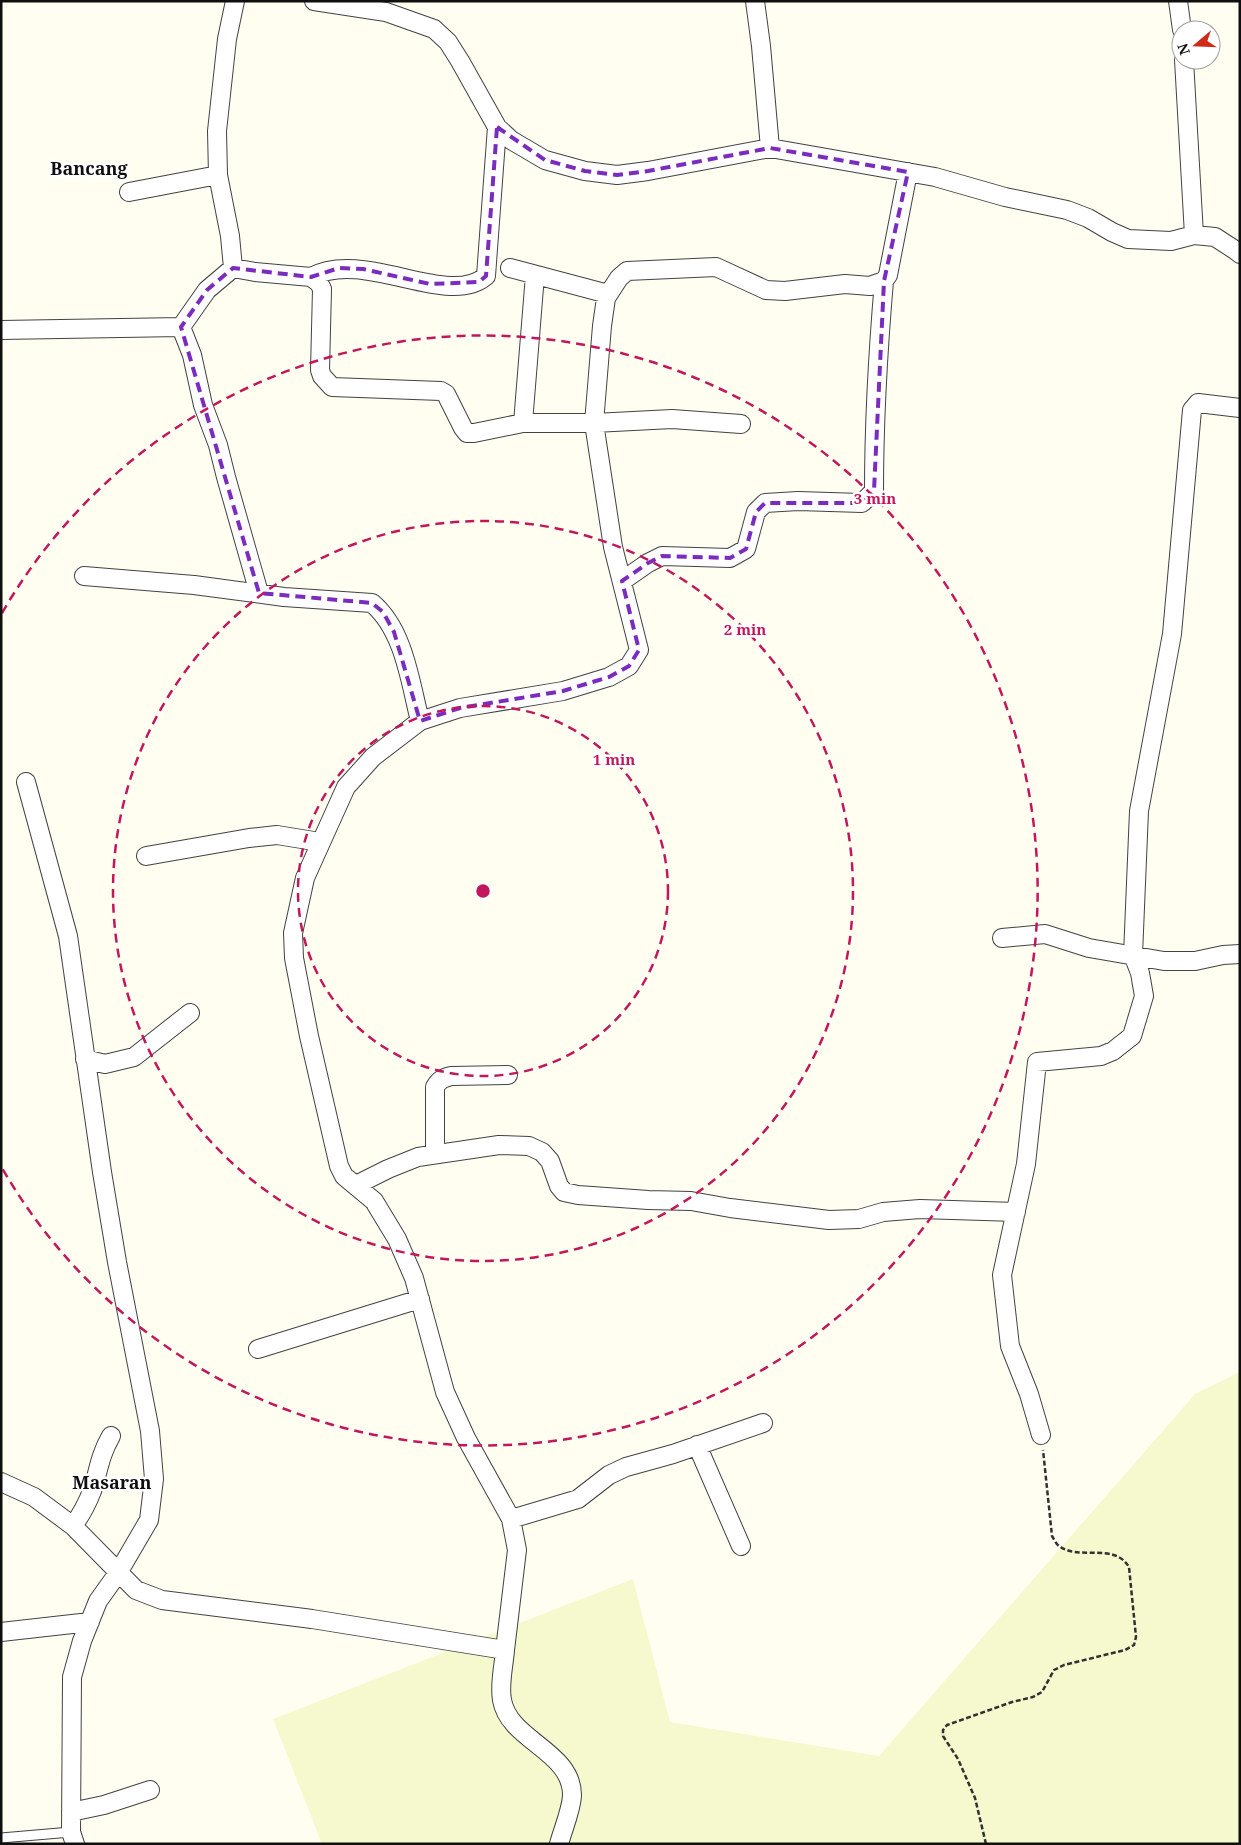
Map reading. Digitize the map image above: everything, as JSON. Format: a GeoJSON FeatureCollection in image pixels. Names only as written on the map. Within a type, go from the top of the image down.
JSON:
{"type":"FeatureCollection","features":[{"type":"Feature","properties":{"kind":"street"},"geometry":{"type":"LineString","coordinates":[[233,268],[230,236],[218,175],[217,131],[227,39],[234,1]]}},
{"type":"Feature","properties":{"kind":"street"},"geometry":{"type":"LineString","coordinates":[[314,1],[386,12],[434,29],[448,42],[497,127],[511,140],[545,160],[585,171],[617,175],[648,172],[770,148],[935,177],[1005,197],[1067,210],[1088,218],[1128,239],[1171,241],[1194,235],[1215,237],[1240,254]]}},
{"type":"Feature","properties":{"kind":"street"},"geometry":{"type":"LineString","coordinates":[[755,1],[770,148]]}},
{"type":"Feature","properties":{"kind":"street"},"geometry":{"type":"LineString","coordinates":[[1178,1],[1181,20]]}},
{"type":"Feature","properties":{"kind":"street"},"geometry":{"type":"LineString","coordinates":[[1185,70],[1194,235]]}},
{"type":"Feature","properties":{"kind":"street"},"geometry":{"type":"LineString","coordinates":[[311,277],[322,271],[339,268],[363,269],[430,284],[450,286],[479,282],[486,276],[497,127]]}},
{"type":"Feature","properties":{"kind":"street"},"geometry":{"type":"LineString","coordinates":[[622,581],[648,562],[662,556],[730,558],[746,549],[756,512],[765,503],[798,501],[862,503],[874,491],[874,437],[884,281],[888,274],[908,172]]}},
{"type":"Feature","properties":{"kind":"street"},"geometry":{"type":"LineString","coordinates":[[129,192],[218,175]]}},
{"type":"Feature","properties":{"kind":"street"},"geometry":{"type":"LineString","coordinates":[[559,1844],[572,1798],[571,1786],[560,1764],[513,1722],[502,1700],[505,1650],[517,1550],[511,1519],[466,1438],[445,1392],[414,1278],[397,1239],[374,1201],[344,1176],[339,1166],[309,1036],[294,958],[294,933],[297,912],[305,878],[346,787],[373,757],[420,721],[460,708],[563,691],[609,677],[629,666],[639,650],[613,547],[594,423],[606,298],[619,278],[627,271],[716,267],[766,290],[785,291],[845,284],[870,286],[884,281]]}},
{"type":"Feature","properties":{"kind":"street"},"geometry":{"type":"LineString","coordinates":[[233,268],[311,277],[319,283],[322,289],[320,370],[322,376],[332,387],[441,391],[446,394],[467,433],[523,423],[672,420],[741,424]]}},
{"type":"Feature","properties":{"kind":"street"},"geometry":{"type":"LineString","coordinates":[[181,327],[207,290],[233,268]]}},
{"type":"Feature","properties":{"kind":"street"},"geometry":{"type":"LineString","coordinates":[[510,268],[608,294]]}},
{"type":"Feature","properties":{"kind":"street"},"geometry":{"type":"LineString","coordinates":[[523,423],[535,275]]}},
{"type":"Feature","properties":{"kind":"street"},"geometry":{"type":"LineString","coordinates":[[1,330],[181,327]]}},
{"type":"Feature","properties":{"kind":"street"},"geometry":{"type":"LineString","coordinates":[[181,327],[192,355],[204,405],[218,445],[259,593]]}},
{"type":"Feature","properties":{"kind":"street"},"geometry":{"type":"LineString","coordinates":[[1041,1435],[1030,1394],[1010,1346],[1002,1275],[1026,1164],[1037,1062],[1101,1056],[1113,1051],[1132,1036],[1144,996],[1140,973],[1133,955],[1139,811],[1172,634],[1192,410],[1198,403],[1240,408]]}},
{"type":"Feature","properties":{"kind":"street"},"geometry":{"type":"LineString","coordinates":[[84,576],[194,585],[284,597],[372,603],[383,612],[394,632],[406,663],[420,721]]}},
{"type":"Feature","properties":{"kind":"street"},"geometry":{"type":"LineString","coordinates":[[26,782],[68,936],[84,1059],[115,1253],[150,1431],[154,1479],[149,1520],[118,1573],[98,1601],[82,1641],[72,1677],[71,1812],[73,1838]]}},
{"type":"Feature","properties":{"kind":"street"},"geometry":{"type":"LineString","coordinates":[[146,856],[249,838],[277,836],[320,842]]}},
{"type":"Feature","properties":{"kind":"street"},"geometry":{"type":"LineString","coordinates":[[1002,938],[1045,934],[1089,948],[1164,961],[1195,961],[1223,955],[1240,954]]}},
{"type":"Feature","properties":{"kind":"street"},"geometry":{"type":"LineString","coordinates":[[84,1059],[105,1064],[134,1057],[190,1013]]}},
{"type":"Feature","properties":{"kind":"street"},"geometry":{"type":"LineString","coordinates":[[435,1154],[435,1087],[438,1082],[451,1076],[508,1075]]}},
{"type":"Feature","properties":{"kind":"street"},"geometry":{"type":"LineString","coordinates":[[356,1185],[418,1157],[499,1146],[530,1146],[542,1152],[550,1161],[559,1186],[564,1192],[602,1197],[691,1201],[730,1208],[829,1220],[859,1219],[883,1212],[920,1209],[1016,1212]]}},
{"type":"Feature","properties":{"kind":"street"},"geometry":{"type":"LineString","coordinates":[[258,1349],[420,1299]]}},
{"type":"Feature","properties":{"kind":"street"},"geometry":{"type":"LineString","coordinates":[[511,1519],[578,1499],[609,1475],[626,1467],[762,1423]]}},
{"type":"Feature","properties":{"kind":"street"},"geometry":{"type":"LineString","coordinates":[[73,1526],[84,1510],[91,1492],[99,1460],[111,1436]]}},
{"type":"Feature","properties":{"kind":"street"},"geometry":{"type":"LineString","coordinates":[[697,1445],[742,1546]]}},
{"type":"Feature","properties":{"kind":"street"},"geometry":{"type":"LineString","coordinates":[[1,1482],[34,1497],[73,1526],[136,1590],[162,1600],[312,1619],[505,1650]]}},
{"type":"Feature","properties":{"kind":"street"},"geometry":{"type":"LineString","coordinates":[[1,1632],[90,1622]]}},
{"type":"Feature","properties":{"kind":"street"},"geometry":{"type":"LineString","coordinates":[[71,1812],[104,1805],[150,1790]]}},
{"type":"Feature","properties":{"kind":"lane"},"geometry":{"type":"LineString","coordinates":[[1,1838],[73,1838]]}},
{"type":"Feature","properties":{"kind":"path"},"geometry":{"type":"LineString","coordinates":[[986,1844],[975,1798],[958,1760],[943,1736],[943,1730],[947,1724],[1012,1702],[1034,1697],[1042,1692],[1054,1670],[1064,1665],[1125,1650],[1134,1645],[1136,1638],[1129,1568],[1124,1559],[1116,1555],[1067,1550],[1058,1545],[1052,1536],[1041,1435]]}},
{"type":"Feature","properties":{"kind":"highlighted area"},"geometry":{"type":"Polygon","coordinates":[[[497,127],[545,160],[585,171],[617,175],[770,148],[908,172],[884,281],[874,491],[862,503],[765,503],[756,512],[746,549],[730,558],[662,556],[622,581],[639,650],[629,666],[609,677],[563,691],[460,708],[420,721],[394,632],[383,612],[372,603],[259,593],[181,327],[207,290],[233,268],[311,277],[339,268],[363,269],[430,284],[479,282],[486,276],[497,127]]]}},
{"type":"Feature","properties":{"kind":"green space"},"geometry":{"type":"Polygon","coordinates":[[[1240,1372],[1240,1844],[322,1844],[273,1719],[633,1579],[670,1722],[879,1756],[1195,1394],[1240,1372]]]}},
{"type":"Feature","properties":{"kind":"district","name":"Bancang"},"geometry":{"type":"Point","coordinates":[89,169]}},
{"type":"Feature","properties":{"kind":"district","name":"Masaran"},"geometry":{"type":"Point","coordinates":[112,1483]}}]}
